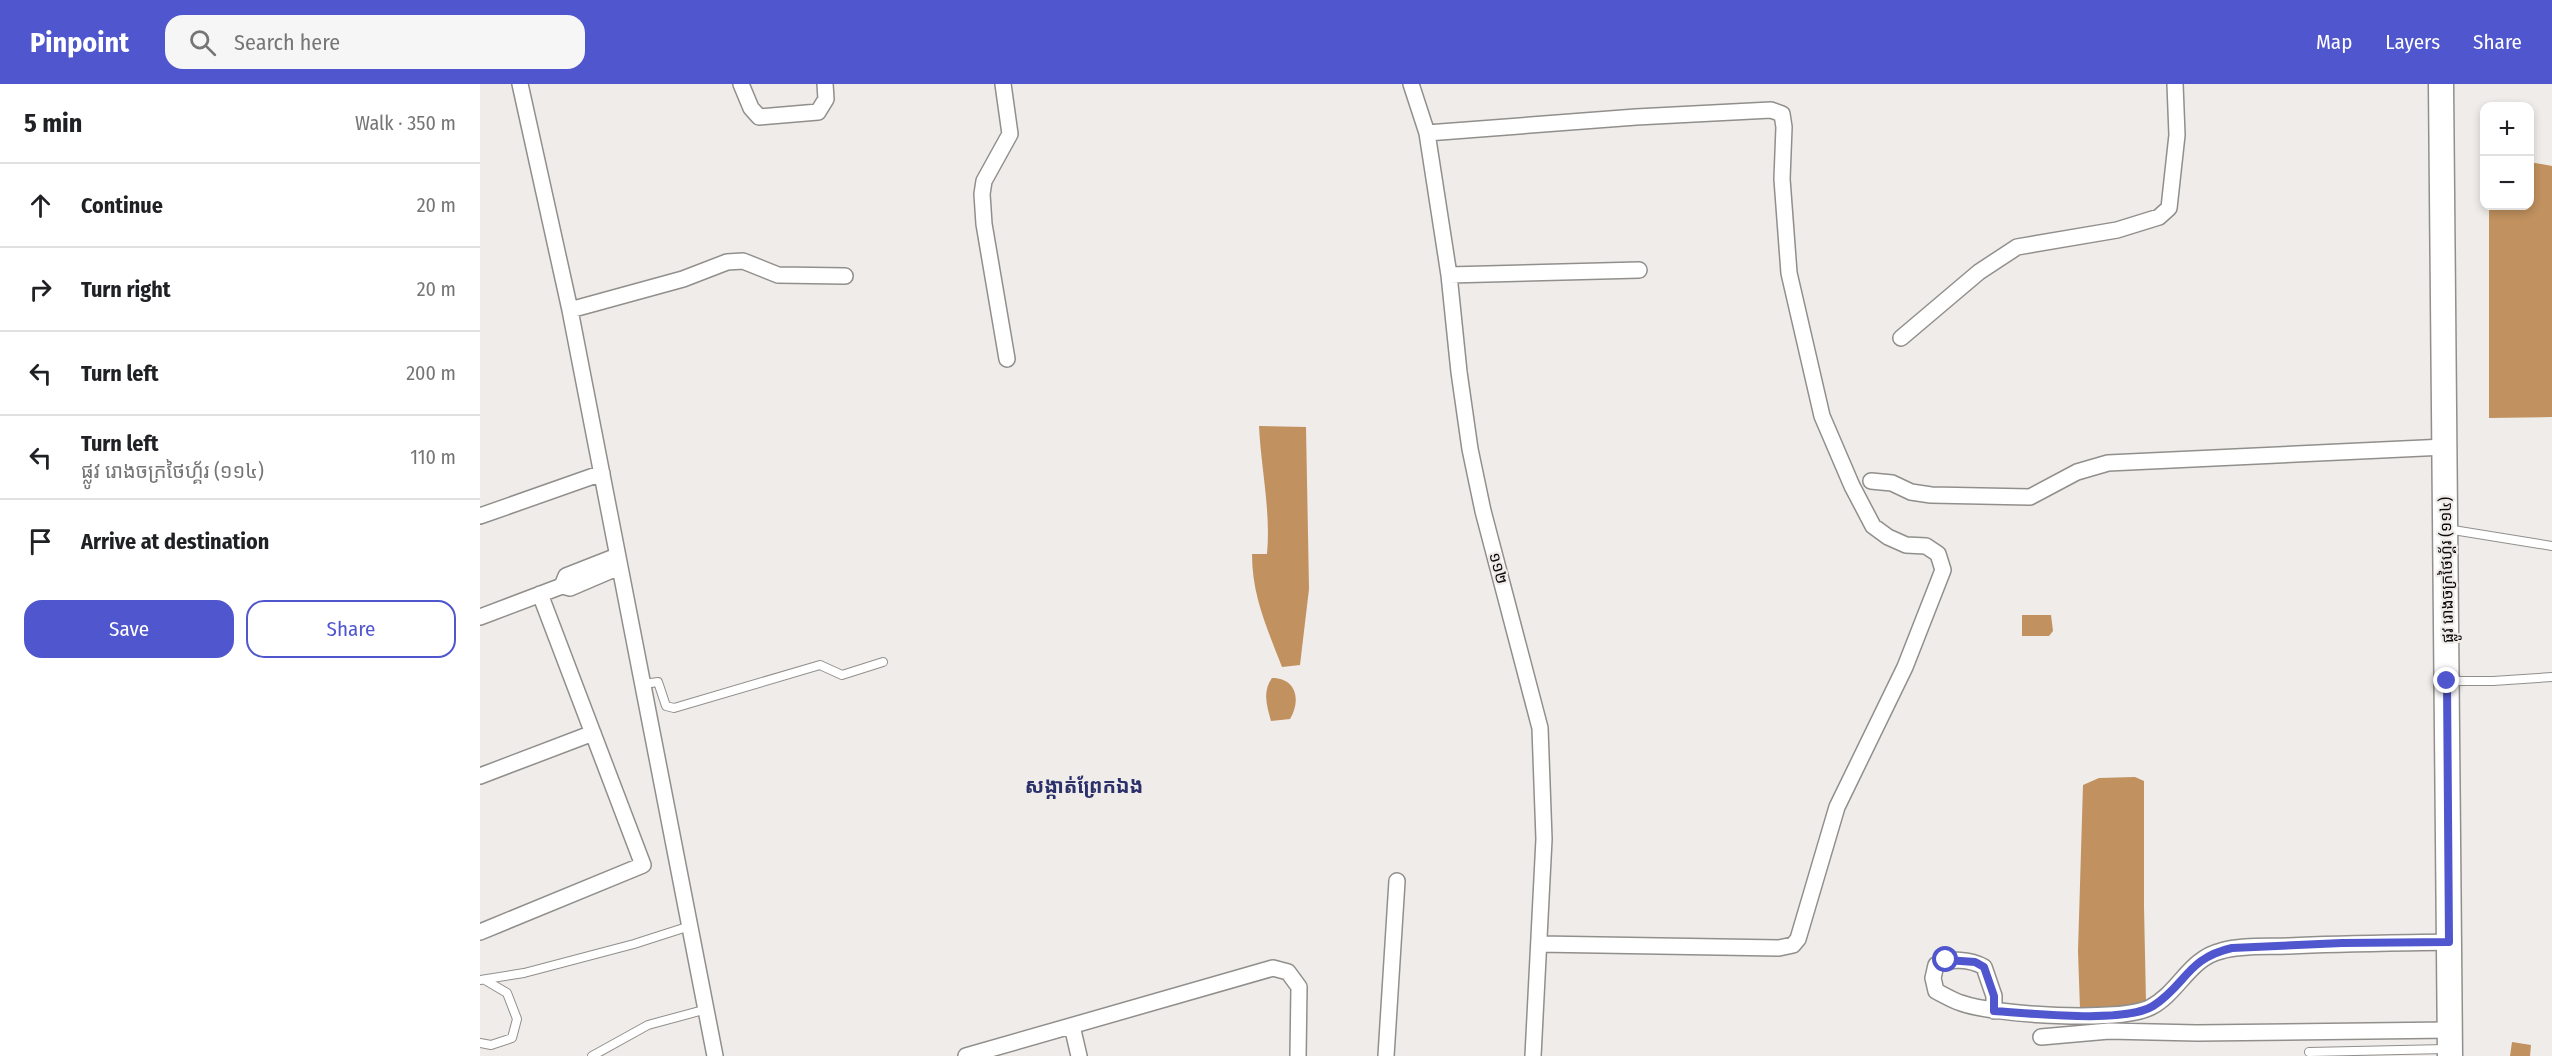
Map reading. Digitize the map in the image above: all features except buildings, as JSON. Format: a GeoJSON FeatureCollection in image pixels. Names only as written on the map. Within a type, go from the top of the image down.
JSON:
{"type":"FeatureCollection","features":[{"type":"Feature","properties":{"kind":"main road","name":"ផ្លូវ រោងចក្រថៃហ្គ័រ (១១៤)"},"geometry":{"type":"LineString","coordinates":[[2441,84],[2450,1045]]}},
{"type":"Feature","properties":{"kind":"street"},"geometry":{"type":"LineString","coordinates":[[520,84],[570,310],[716,1056]]}},
{"type":"Feature","properties":{"kind":"street"},"geometry":{"type":"LineString","coordinates":[[741,84],[751,108],[759,117],[772,118],[818,112],[826,99],[825,84]]}},
{"type":"Feature","properties":{"kind":"street"},"geometry":{"type":"LineString","coordinates":[[1003,84],[1011,134],[984,181],[981,194],[1007,359]]}},
{"type":"Feature","properties":{"kind":"street","name":"១១២"},"geometry":{"type":"LineString","coordinates":[[1411,84],[1427,133],[1449,275],[1458,372],[1470,449],[1483,511],[1540,728],[1544,839],[1533,1056]]}},
{"type":"Feature","properties":{"kind":"street"},"geometry":{"type":"LineString","coordinates":[[1901,338],[1979,272],[2017,248],[2135,225],[2159,217],[2169,208],[2177,135],[2175,84]]}},
{"type":"Feature","properties":{"kind":"street"},"geometry":{"type":"LineString","coordinates":[[1427,133],[1636,117],[1771,110],[1782,114],[1784,127],[1782,179],[1789,273],[1822,416],[1852,486],[1873,526],[1888,537],[1906,545],[1926,546],[1938,554],[1943,570],[1905,667],[1837,807],[1798,939],[1793,945],[1779,948],[1539,944]]}},
{"type":"Feature","properties":{"kind":"street"},"geometry":{"type":"LineString","coordinates":[[570,310],[683,279],[727,262],[743,261],[778,275],[845,276]]}},
{"type":"Feature","properties":{"kind":"street"},"geometry":{"type":"LineString","coordinates":[[1449,275],[1639,270]]}},
{"type":"Feature","properties":{"kind":"street"},"geometry":{"type":"LineString","coordinates":[[1871,481],[1892,483],[1911,492],[1931,495],[2030,497],[2077,472],[2108,464],[2445,447]]}},
{"type":"Feature","properties":{"kind":"street"},"geometry":{"type":"LineString","coordinates":[[480,516],[602,473]]}},
{"type":"Feature","properties":{"kind":"street"},"geometry":{"type":"LineString","coordinates":[[480,616],[562,586],[566,576],[618,562]]}},
{"type":"Feature","properties":{"kind":"street"},"geometry":{"type":"LineString","coordinates":[[480,932],[643,865],[540,594]]}},
{"type":"Feature","properties":{"kind":"street"},"geometry":{"type":"LineString","coordinates":[[480,776],[593,733]]}},
{"type":"Feature","properties":{"kind":"street"},"geometry":{"type":"LineString","coordinates":[[1386,1056],[1397,881]]}},
{"type":"Feature","properties":{"kind":"street"},"geometry":{"type":"LineString","coordinates":[[1994,1011],[2049,1015],[2128,1015],[2152,1006],[2186,977],[2200,960],[2232,948],[2342,943],[2449,942]]}},
{"type":"Feature","properties":{"kind":"street"},"geometry":{"type":"LineString","coordinates":[[966,1056],[1274,968],[1288,972],[1299,987],[1298,1056]]}},
{"type":"Feature","properties":{"kind":"street"},"geometry":{"type":"LineString","coordinates":[[1072,1026],[1079,1056]]}},
{"type":"Feature","properties":{"kind":"street"},"geometry":{"type":"LineString","coordinates":[[2041,1037],[2109,1031],[2450,1045]]}},
{"type":"Feature","properties":{"kind":"lane"},"geometry":{"type":"LineString","coordinates":[[2446,529],[2552,546]]}},
{"type":"Feature","properties":{"kind":"lane"},"geometry":{"type":"LineString","coordinates":[[643,684],[658,682],[666,706],[674,708],[820,665],[842,675],[883,662]]}},
{"type":"Feature","properties":{"kind":"lane"},"geometry":{"type":"LineString","coordinates":[[2447,681],[2552,677]]}},
{"type":"Feature","properties":{"kind":"lane"},"geometry":{"type":"LineString","coordinates":[[483,980],[524,973],[634,944],[691,926]]}},
{"type":"Feature","properties":{"kind":"lane"},"geometry":{"type":"LineString","coordinates":[[480,1043],[491,1045],[512,1038],[517,1018],[507,993],[483,980]]}},
{"type":"Feature","properties":{"kind":"lane"},"geometry":{"type":"LineString","coordinates":[[592,1056],[648,1025],[707,1009]]}},
{"type":"Feature","properties":{"kind":"lane"},"geometry":{"type":"LineString","coordinates":[[2309,1052],[2450,1045]]}},
{"type":"Feature","properties":{"kind":"shaded area"},"geometry":{"type":"Polygon","coordinates":[[[2534,163],[2552,166],[2552,417],[2489,418],[2489,210],[2534,210],[2534,163]]]}},
{"type":"Feature","properties":{"kind":"shaded area"},"geometry":{"type":"Polygon","coordinates":[[[1259,426],[1306,427],[1309,589],[1300,665],[1282,667],[1261,612],[1255,584],[1252,554],[1267,554],[1268,538],[1259,426]]]}},
{"type":"Feature","properties":{"kind":"shaded area"},"geometry":{"type":"Polygon","coordinates":[[[2022,615],[2051,615],[2053,631],[2049,636],[2022,636],[2022,615]]]}},
{"type":"Feature","properties":{"kind":"shaded area"},"geometry":{"type":"Polygon","coordinates":[[[1272,678],[1280,679],[1292,686],[1296,698],[1290,719],[1271,721],[1266,694],[1272,678]]]}},
{"type":"Feature","properties":{"kind":"shaded area"},"geometry":{"type":"Polygon","coordinates":[[[2135,777],[2144,781],[2146,1003],[2080,1009],[2078,951],[2083,785],[2099,778],[2135,777]]]}},
{"type":"Feature","properties":{"kind":"shaded area"},"geometry":{"type":"Polygon","coordinates":[[[2512,1042],[2531,1045],[2530,1056],[2510,1056],[2512,1042]]]}},
{"type":"Feature","properties":{"kind":"district","name":"សង្កាត់ព្រែកឯង"},"geometry":{"type":"Point","coordinates":[1084,786]}},
{"type":"Feature","properties":{"kind":"route"},"geometry":{"type":"LineString","coordinates":[[1946,960],[1975,962],[1984,967],[1994,996],[1994,1011],[2049,1015],[2128,1015],[2152,1006],[2186,977],[2200,960],[2232,948],[2342,943],[2449,942],[2447,681]]}}]}
